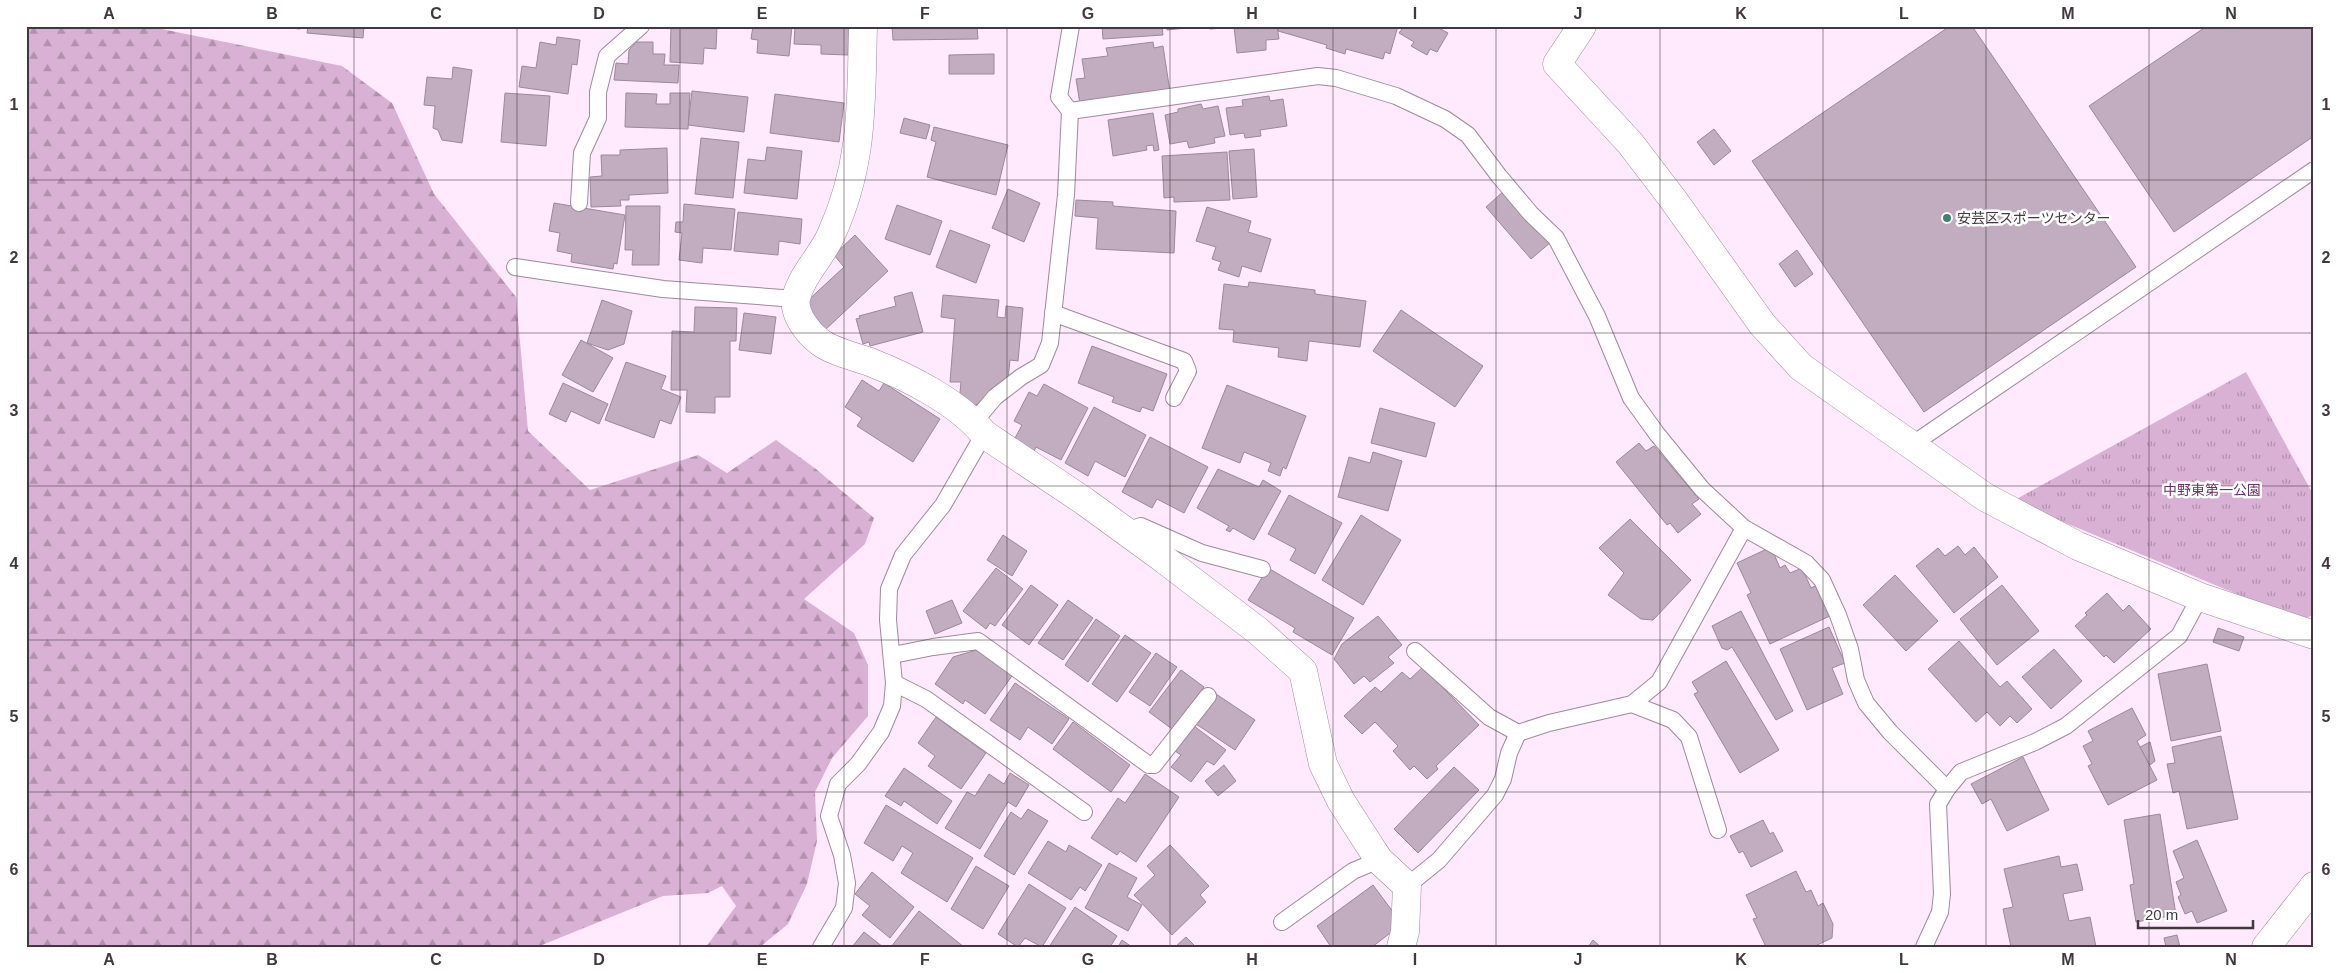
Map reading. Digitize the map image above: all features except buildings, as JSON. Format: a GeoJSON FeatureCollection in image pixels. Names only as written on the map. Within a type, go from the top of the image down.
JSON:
{"type":"FeatureCollection","features":[{"type":"Feature","properties":{"kind":"street"},"geometry":{"type":"LineString","coordinates":[[863,26],[862,117],[854,170],[831,236],[809,270],[796,299],[801,322],[821,343],[894,372],[936,396],[1125,531],[1258,631],[1303,671],[1322,764],[1341,801],[1379,860],[1407,886],[1405,932],[1401,947]]}},
{"type":"Feature","properties":{"kind":"street"},"geometry":{"type":"LineString","coordinates":[[1582,26],[1557,64],[1630,143],[1672,198],[1762,324],[1801,367],[1913,444],[1985,497],[2061,538],[2200,597],[2314,635]]}},
{"type":"Feature","properties":{"kind":"street"},"geometry":{"type":"LineString","coordinates":[[2266,947],[2314,886]]}},
{"type":"Feature","properties":{"kind":"lane"},"geometry":{"type":"LineString","coordinates":[[579,203],[582,153],[598,118],[598,92],[607,56],[641,26]]}},
{"type":"Feature","properties":{"kind":"lane"},"geometry":{"type":"LineString","coordinates":[[820,947],[844,908],[846,883],[842,855],[829,816],[838,784],[858,764],[881,732],[892,706],[894,683],[893,655],[888,620],[889,588],[903,555],[943,505],[995,397],[1021,377],[1041,365],[1050,343],[1066,195],[1070,111],[1059,97],[1071,26]]}},
{"type":"Feature","properties":{"kind":"lane"},"geometry":{"type":"LineString","coordinates":[[1070,111],[1318,76],[1336,78],[1396,96],[1446,119],[1468,135],[1499,176],[1556,238],[1597,316],[1631,398],[1657,434],[1702,489],[1744,528],[1806,563],[1822,580],[1838,614],[1850,649],[1856,680],[1866,703],[1890,732],[1946,789]]}},
{"type":"Feature","properties":{"kind":"lane"},"geometry":{"type":"LineString","coordinates":[[1913,444],[2314,170]]}},
{"type":"Feature","properties":{"kind":"lane"},"geometry":{"type":"LineString","coordinates":[[515,266],[663,289],[796,299]]}},
{"type":"Feature","properties":{"kind":"lane"},"geometry":{"type":"LineString","coordinates":[[1053,313],[1184,361],[1188,371],[1174,398]]}},
{"type":"Feature","properties":{"kind":"lane"},"geometry":{"type":"LineString","coordinates":[[1125,531],[1140,526],[1202,553],[1262,569]]}},
{"type":"Feature","properties":{"kind":"lane"},"geometry":{"type":"LineString","coordinates":[[1415,650],[1489,718],[1518,733],[1632,704],[1659,682],[1744,528]]}},
{"type":"Feature","properties":{"kind":"lane"},"geometry":{"type":"LineString","coordinates":[[1924,947],[1940,912],[1942,894],[1938,804],[1946,789],[1961,772],[2035,742],[2066,726],[2179,636],[2200,597]]}},
{"type":"Feature","properties":{"kind":"lane"},"geometry":{"type":"LineString","coordinates":[[893,655],[978,641],[1149,765],[1154,765],[1208,696]]}},
{"type":"Feature","properties":{"kind":"lane"},"geometry":{"type":"LineString","coordinates":[[894,683],[926,700],[1084,812]]}},
{"type":"Feature","properties":{"kind":"lane"},"geometry":{"type":"LineString","coordinates":[[1632,704],[1673,720],[1689,737],[1718,830]]}},
{"type":"Feature","properties":{"kind":"lane"},"geometry":{"type":"LineString","coordinates":[[1407,886],[1439,860],[1495,795],[1503,779],[1509,753],[1518,733]]}},
{"type":"Feature","properties":{"kind":"lane"},"geometry":{"type":"LineString","coordinates":[[1282,922],[1353,871],[1379,860]]}},
{"type":"Feature","properties":{"kind":"green space"},"geometry":{"type":"Polygon","coordinates":[[[26,26],[147,26],[342,66],[392,103],[434,194],[516,297],[528,431],[590,490],[698,455],[727,473],[776,440],[816,469],[874,518],[865,544],[804,599],[854,633],[868,665],[868,716],[832,758],[815,792],[817,841],[807,884],[788,924],[760,947],[706,947],[736,906],[722,886],[708,893],[663,896],[537,947],[26,947],[26,26]]]}},
{"type":"Feature","properties":{"kind":"green space","name":"中野東第一公園"},"geometry":{"type":"Polygon","coordinates":[[[2246,372],[2314,496],[2314,614],[2302,621],[2013,501],[2246,372]]]}},
{"type":"Feature","properties":{"kind":"place","name":"安芸区スポーツセンター"},"geometry":{"type":"Point","coordinates":[1947,218]}}]}
